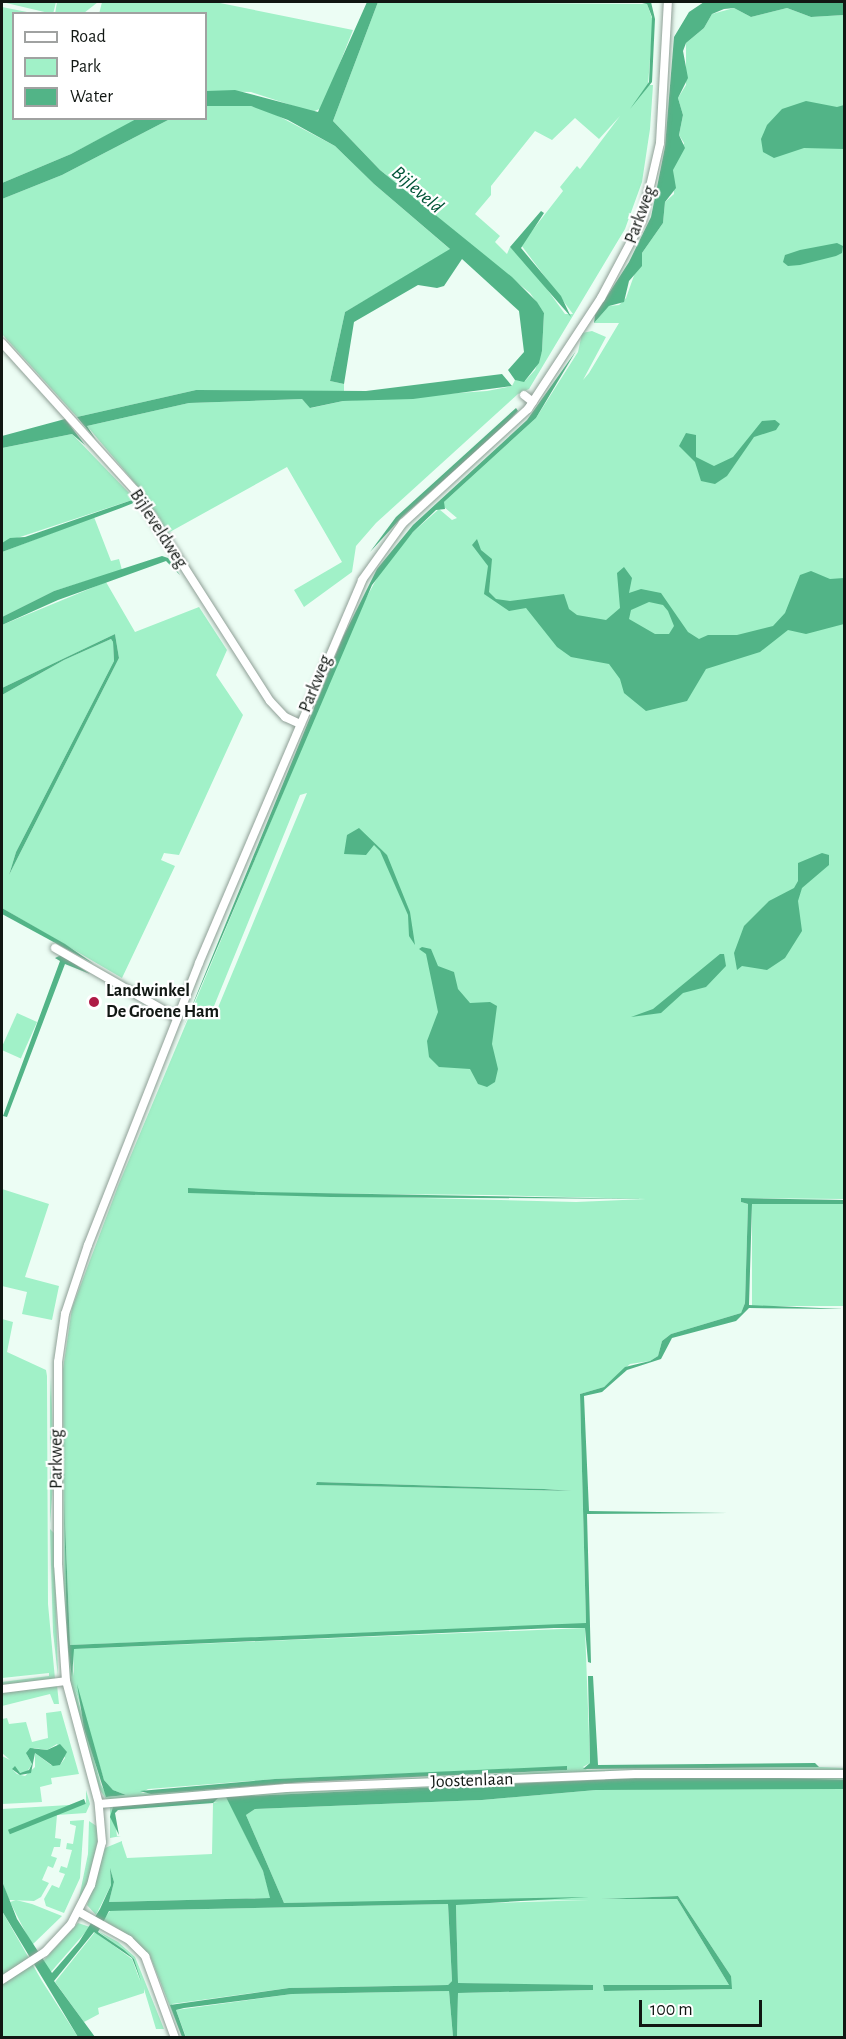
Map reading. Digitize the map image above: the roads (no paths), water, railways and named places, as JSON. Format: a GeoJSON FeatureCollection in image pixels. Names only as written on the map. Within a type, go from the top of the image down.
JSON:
{"type":"FeatureCollection","features":[{"type":"Feature","properties":{"kind":"street","name":"Parkweg"},"geometry":{"type":"LineString","coordinates":[[79,1911],[100,1851],[103,1826],[66,1681],[58,1565],[61,1338],[88,1245],[177,1018],[344,616],[381,551],[403,523],[511,429],[533,402],[601,298],[642,221],[660,143],[668,2]]}},
{"type":"Feature","properties":{"kind":"street","name":"Bijleveldweg"},"geometry":{"type":"LineString","coordinates":[[2,343],[135,490],[270,701],[285,717],[300,724]]}},
{"type":"Feature","properties":{"kind":"street"},"geometry":{"type":"LineString","coordinates":[[524,395],[533,402]]}},
{"type":"Feature","properties":{"kind":"street"},"geometry":{"type":"LineString","coordinates":[[55,948],[177,1018]]}},
{"type":"Feature","properties":{"kind":"street"},"geometry":{"type":"LineString","coordinates":[[2,1689],[66,1681]]}},
{"type":"Feature","properties":{"kind":"street","name":"Joostenlaan"},"geometry":{"type":"LineString","coordinates":[[99,1804],[253,1790],[512,1779],[688,1773],[844,1774]]}},
{"type":"Feature","properties":{"kind":"street"},"geometry":{"type":"LineString","coordinates":[[2,1980],[45,1952],[79,1911],[129,1940],[145,1956],[175,2037]]}},
{"type":"Feature","properties":{"kind":"water"},"geometry":{"type":"Polygon","coordinates":[[[367,2],[378,2],[333,121],[380,170],[512,277],[537,302],[544,313],[542,351],[539,363],[524,382],[515,380],[508,370],[524,352],[519,311],[462,259],[444,286],[437,288],[418,285],[354,322],[344,384],[330,381],[345,312],[450,249],[374,184],[335,146],[288,120],[251,106],[207,106],[207,91],[235,90],[318,112],[367,2]]]}},
{"type":"Feature","properties":{"kind":"water"},"geometry":{"type":"Polygon","coordinates":[[[637,2],[651,2],[655,19],[652,82],[630,109],[649,82],[652,17],[647,4],[637,2]]]}},
{"type":"Feature","properties":{"kind":"water"},"geometry":{"type":"Polygon","coordinates":[[[704,2],[844,2],[844,15],[811,17],[787,8],[751,17],[734,8],[724,9],[712,14],[704,28],[686,43],[683,51],[688,78],[678,98],[683,115],[679,135],[685,148],[673,170],[676,188],[665,202],[663,223],[642,253],[642,266],[629,281],[624,302],[609,306],[594,323],[595,315],[629,262],[651,217],[665,147],[674,37],[689,12],[704,2]]]}},
{"type":"Feature","properties":{"kind":"water"},"geometry":{"type":"Polygon","coordinates":[[[806,101],[837,107],[844,105],[844,149],[804,148],[774,158],[763,152],[761,139],[767,125],[782,109],[806,101]]]}},
{"type":"Feature","properties":{"kind":"water"},"geometry":{"type":"Polygon","coordinates":[[[134,120],[168,120],[62,175],[2,199],[2,183],[71,154],[134,120]]]}},
{"type":"Feature","properties":{"kind":"water"},"geometry":{"type":"Polygon","coordinates":[[[541,211],[544,213],[521,248],[561,296],[571,317],[510,247],[541,211]]]}},
{"type":"Feature","properties":{"kind":"water"},"geometry":{"type":"Polygon","coordinates":[[[837,243],[843,246],[842,253],[836,256],[800,265],[788,266],[783,262],[785,255],[837,243]]]}},
{"type":"Feature","properties":{"kind":"water"},"geometry":{"type":"Polygon","coordinates":[[[576,351],[536,418],[444,502],[445,509],[436,510],[413,532],[372,585],[183,1028],[343,637],[377,569],[413,525],[527,420],[576,351]]]}},
{"type":"Feature","properties":{"kind":"water"},"geometry":{"type":"Polygon","coordinates":[[[502,374],[512,386],[413,399],[343,401],[310,408],[302,399],[189,403],[87,426],[96,440],[77,417],[196,390],[366,391],[502,374]]]}},
{"type":"Feature","properties":{"kind":"water"},"geometry":{"type":"Polygon","coordinates":[[[516,408],[518,411],[498,432],[402,517],[370,552],[396,517],[516,408]]]}},
{"type":"Feature","properties":{"kind":"water"},"geometry":{"type":"Polygon","coordinates":[[[65,419],[85,445],[72,434],[2,448],[2,436],[65,419]]]}},
{"type":"Feature","properties":{"kind":"water"},"geometry":{"type":"Polygon","coordinates":[[[775,420],[780,424],[776,430],[754,437],[727,476],[715,484],[701,481],[695,462],[679,446],[686,433],[696,435],[696,457],[714,466],[733,457],[762,421],[775,420]]]}},
{"type":"Feature","properties":{"kind":"water"},"geometry":{"type":"Polygon","coordinates":[[[135,499],[136,502],[121,508],[2,552],[2,543],[10,538],[25,537],[135,499]]]}},
{"type":"Feature","properties":{"kind":"water"},"geometry":{"type":"Polygon","coordinates":[[[477,539],[481,550],[492,559],[489,592],[496,599],[510,601],[564,594],[569,609],[577,615],[606,620],[620,608],[617,573],[624,567],[632,578],[629,593],[641,589],[661,593],[688,632],[699,639],[708,635],[737,635],[773,626],[785,613],[800,575],[811,571],[830,579],[844,578],[844,624],[806,634],[788,630],[760,652],[706,669],[687,701],[646,711],[624,693],[620,679],[609,664],[571,657],[557,647],[526,608],[509,611],[484,594],[488,566],[472,545],[477,539]],[[649,602],[631,610],[629,619],[655,634],[669,634],[674,626],[663,605],[649,602]]]}},
{"type":"Feature","properties":{"kind":"water"},"geometry":{"type":"Polygon","coordinates":[[[162,556],[168,558],[180,575],[166,561],[58,600],[2,625],[2,617],[54,591],[162,556]]]}},
{"type":"Feature","properties":{"kind":"water"},"geometry":{"type":"Polygon","coordinates":[[[115,634],[119,658],[9,875],[16,852],[114,661],[113,642],[111,639],[64,660],[2,695],[2,688],[115,634]]]}},
{"type":"Feature","properties":{"kind":"water"},"geometry":{"type":"Polygon","coordinates":[[[359,828],[387,855],[410,912],[415,945],[409,936],[408,915],[380,851],[374,845],[366,855],[344,854],[347,835],[359,828]]]}},
{"type":"Feature","properties":{"kind":"water"},"geometry":{"type":"Polygon","coordinates":[[[822,853],[829,855],[829,865],[802,888],[798,901],[802,931],[785,958],[767,970],[742,966],[737,970],[734,953],[744,926],[769,901],[794,888],[798,881],[798,863],[822,853]]]}},
{"type":"Feature","properties":{"kind":"water"},"geometry":{"type":"Polygon","coordinates":[[[2,908],[65,944],[94,964],[2,914],[2,908]]]}},
{"type":"Feature","properties":{"kind":"water"},"geometry":{"type":"Polygon","coordinates":[[[422,947],[431,949],[438,966],[454,972],[458,989],[470,1003],[490,1002],[497,1006],[492,1044],[498,1069],[495,1082],[487,1087],[478,1084],[470,1069],[439,1067],[429,1057],[427,1041],[438,1012],[426,954],[419,949],[422,947]]]}},
{"type":"Feature","properties":{"kind":"water"},"geometry":{"type":"Polygon","coordinates":[[[720,954],[724,954],[726,966],[706,987],[683,993],[661,1013],[631,1017],[653,1009],[720,954]]]}},
{"type":"Feature","properties":{"kind":"water"},"geometry":{"type":"Polygon","coordinates":[[[61,955],[90,974],[65,964],[7,1117],[3,1116],[60,961],[55,958],[61,955]]]}},
{"type":"Feature","properties":{"kind":"water"},"geometry":{"type":"Polygon","coordinates":[[[188,1188],[259,1192],[646,1199],[331,1197],[188,1193],[188,1188]]]}},
{"type":"Feature","properties":{"kind":"water"},"geometry":{"type":"Polygon","coordinates":[[[741,1198],[844,1200],[844,1204],[752,1204],[749,1305],[844,1309],[749,1308],[736,1321],[672,1338],[661,1359],[627,1370],[602,1392],[584,1396],[589,1511],[728,1513],[587,1514],[591,1663],[588,1662],[585,1628],[554,1628],[74,1649],[72,1677],[67,1640],[64,1499],[70,1645],[586,1623],[580,1394],[604,1387],[625,1367],[650,1361],[658,1356],[662,1341],[671,1334],[741,1313],[745,1303],[748,1204],[741,1202],[741,1198]]]}},
{"type":"Feature","properties":{"kind":"water"},"geometry":{"type":"Polygon","coordinates":[[[317,1482],[544,1489],[572,1491],[316,1485],[317,1482]]]}},
{"type":"Feature","properties":{"kind":"water"},"geometry":{"type":"Polygon","coordinates":[[[588,1676],[593,1676],[598,1765],[815,1763],[819,1767],[583,1769],[590,1763],[588,1676]]]}},
{"type":"Feature","properties":{"kind":"water"},"geometry":{"type":"Polygon","coordinates":[[[77,1684],[104,1780],[113,1790],[126,1795],[106,1797],[84,1728],[77,1684]]]}},
{"type":"Feature","properties":{"kind":"water"},"geometry":{"type":"Polygon","coordinates":[[[60,1744],[67,1752],[60,1765],[53,1766],[35,1753],[31,1773],[20,1775],[12,1769],[15,1766],[20,1773],[29,1770],[32,1764],[26,1753],[30,1748],[47,1750],[60,1744]]]}},
{"type":"Feature","properties":{"kind":"water"},"geometry":{"type":"Polygon","coordinates":[[[567,1766],[567,1770],[304,1782],[151,1794],[140,1791],[275,1779],[567,1766]]]}},
{"type":"Feature","properties":{"kind":"water"},"geometry":{"type":"Polygon","coordinates":[[[748,1777],[844,1780],[844,1789],[596,1790],[482,1800],[255,1809],[246,1815],[284,1903],[589,1897],[456,1905],[458,1983],[593,1985],[593,1990],[458,1993],[457,2037],[453,2037],[449,1991],[292,1994],[184,2008],[176,2010],[186,2038],[182,2037],[170,2005],[289,1988],[448,1985],[452,1981],[448,1904],[109,1911],[98,1932],[134,1959],[141,1981],[132,1958],[94,1932],[54,1981],[95,2037],[78,2037],[2,1911],[2,1881],[17,1919],[52,1973],[79,1942],[100,1909],[111,1885],[110,1868],[114,1882],[109,1902],[270,1898],[263,1871],[226,1797],[615,1779],[748,1777]]]}},
{"type":"Feature","properties":{"kind":"water"},"geometry":{"type":"Polygon","coordinates":[[[219,1797],[213,1803],[118,1810],[115,1813],[119,1835],[110,1817],[113,1807],[219,1797]]]}},
{"type":"Feature","properties":{"kind":"water"},"geometry":{"type":"Polygon","coordinates":[[[84,1799],[86,1804],[10,1834],[8,1830],[84,1799]]]}},
{"type":"Feature","properties":{"kind":"water"},"geometry":{"type":"Polygon","coordinates":[[[678,1896],[731,1976],[732,1989],[604,1991],[603,1985],[729,1985],[677,1899],[601,1899],[678,1896]]]}},
{"type":"Feature","properties":{"kind":"place","name":"Landwinkel De Groene Ham"},"geometry":{"type":"Point","coordinates":[94,1002]}},
{"type":"Feature","properties":{"kind":"water label","name":"Bijleveld"},"geometry":{"type":"Point","coordinates":[417,190]}}]}
